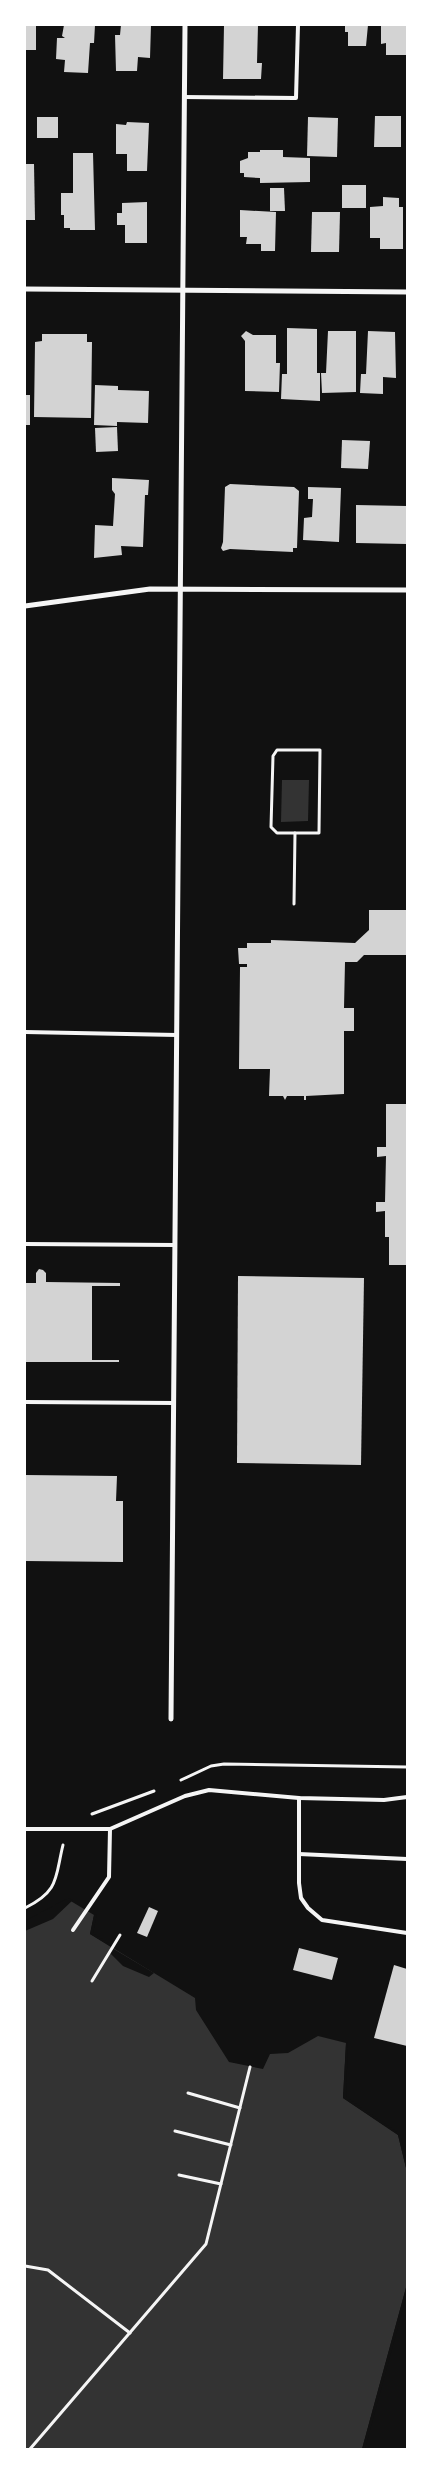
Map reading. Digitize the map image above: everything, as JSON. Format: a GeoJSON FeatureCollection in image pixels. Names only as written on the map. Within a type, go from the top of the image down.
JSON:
{"type":"FeatureCollection","features":[{"type":"Feature","properties":{"kind":"street"},"geometry":{"type":"LineString","coordinates":[[171,1718],[185,25]]}},
{"type":"Feature","properties":{"kind":"street"},"geometry":{"type":"LineString","coordinates":[[25,289],[407,292]]}},
{"type":"Feature","properties":{"kind":"street"},"geometry":{"type":"LineString","coordinates":[[25,606],[150,589],[407,590]]}},
{"type":"Feature","properties":{"kind":"lane"},"geometry":{"type":"LineString","coordinates":[[184,97],[296,98],[298,25]]}},
{"type":"Feature","properties":{"kind":"lane"},"geometry":{"type":"LineString","coordinates":[[25,1032],[177,1035]]}},
{"type":"Feature","properties":{"kind":"lane"},"geometry":{"type":"LineString","coordinates":[[25,1244],[175,1245]]}},
{"type":"Feature","properties":{"kind":"lane"},"geometry":{"type":"LineString","coordinates":[[25,1402],[174,1403]]}},
{"type":"Feature","properties":{"kind":"lane"},"geometry":{"type":"LineString","coordinates":[[25,1829],[110,1829],[185,1796],[209,1790],[299,1798],[384,1800],[407,1797]]}},
{"type":"Feature","properties":{"kind":"lane"},"geometry":{"type":"LineString","coordinates":[[299,1798],[301,1898],[308,1908],[322,1920],[407,1933]]}},
{"type":"Feature","properties":{"kind":"lane"},"geometry":{"type":"LineString","coordinates":[[73,1930],[109,1877],[110,1829]]}},
{"type":"Feature","properties":{"kind":"lane"},"geometry":{"type":"LineString","coordinates":[[299,1854],[407,1859]]}},
{"type":"Feature","properties":{"kind":"path"},"geometry":{"type":"LineString","coordinates":[[277,750],[320,750],[319,833],[295,833],[276,832],[271,827],[273,756],[277,750]]}},
{"type":"Feature","properties":{"kind":"path"},"geometry":{"type":"LineString","coordinates":[[294,904],[295,833]]}},
{"type":"Feature","properties":{"kind":"path"},"geometry":{"type":"LineString","coordinates":[[92,1981],[120,1935]]}},
{"type":"Feature","properties":{"kind":"path"},"geometry":{"type":"LineString","coordinates":[[30,2449],[206,2244],[250,2067]]}},
{"type":"Feature","properties":{"kind":"path"},"geometry":{"type":"LineString","coordinates":[[188,2093],[240,2108]]}},
{"type":"Feature","properties":{"kind":"path"},"geometry":{"type":"LineString","coordinates":[[175,2131],[231,2145]]}},
{"type":"Feature","properties":{"kind":"path"},"geometry":{"type":"LineString","coordinates":[[179,2175],[221,2184]]}},
{"type":"Feature","properties":{"kind":"path"},"geometry":{"type":"LineString","coordinates":[[25,2266],[48,2270],[130,2333]]}},
{"type":"Feature","properties":{"kind":"shaded area"},"geometry":{"type":"Polygon","coordinates":[[[282,780],[309,780],[308,821],[281,822],[282,780]]]}},
{"type":"Feature","properties":{"kind":"shaded area"},"geometry":{"type":"Polygon","coordinates":[[[69,1900],[94,1915],[90,1934],[195,1998],[196,2010],[229,2062],[263,2069],[270,2054],[288,2053],[318,2036],[346,2043],[343,2098],[398,2135],[407,2172],[407,2284],[362,2449],[25,2449],[25,1924],[69,1900]]]}},
{"type":"Feature","properties":{"kind":"pier"},"geometry":{"type":"Polygon","coordinates":[[[68,1898],[73,1900],[53,1919],[25,1931],[25,1921],[68,1898]]]}},
{"type":"Feature","properties":{"kind":"pier"},"geometry":{"type":"Polygon","coordinates":[[[97,1914],[93,1933],[113,1946],[112,1948],[154,1973],[149,1977],[123,1966],[109,1952],[111,1947],[90,1934],[94,1915],[97,1914]]]}},
{"type":"Feature","properties":{"kind":"pier"},"geometry":{"type":"Polygon","coordinates":[[[348,2042],[346,2097],[400,2134],[407,2161],[407,2172],[398,2135],[343,2098],[346,2043],[348,2042]]]}},
{"type":"Feature","properties":{"kind":"pier"},"geometry":{"type":"Polygon","coordinates":[[[407,2284],[407,2294],[365,2449],[362,2449],[407,2284]]]}},
{"type":"Feature","properties":{"kind":"building"},"geometry":{"type":"Polygon","coordinates":[[[25,25],[36,25],[36,50],[25,50],[25,25]]]}},
{"type":"Feature","properties":{"kind":"building"},"geometry":{"type":"Polygon","coordinates":[[[64,25],[95,25],[94,43],[90,43],[88,73],[64,72],[65,60],[56,59],[57,38],[65,38],[62,36],[64,25]]]}},
{"type":"Feature","properties":{"kind":"building"},"geometry":{"type":"Polygon","coordinates":[[[121,25],[151,25],[150,58],[138,57],[137,71],[116,71],[115,35],[120,35],[121,25]]]}},
{"type":"Feature","properties":{"kind":"building"},"geometry":{"type":"Polygon","coordinates":[[[224,25],[258,25],[257,63],[262,63],[261,79],[223,79],[224,25]]]}},
{"type":"Feature","properties":{"kind":"building"},"geometry":{"type":"Polygon","coordinates":[[[345,25],[368,25],[366,46],[348,46],[348,32],[345,32],[345,25]]]}},
{"type":"Feature","properties":{"kind":"building"},"geometry":{"type":"Polygon","coordinates":[[[381,25],[407,25],[407,55],[386,55],[386,43],[381,44],[381,25]]]}},
{"type":"Feature","properties":{"kind":"building"},"geometry":{"type":"Polygon","coordinates":[[[375,116],[401,116],[401,147],[374,147],[375,116]]]}},
{"type":"Feature","properties":{"kind":"building"},"geometry":{"type":"Polygon","coordinates":[[[37,117],[58,117],[58,138],[37,138],[37,117]]]}},
{"type":"Feature","properties":{"kind":"building"},"geometry":{"type":"Polygon","coordinates":[[[308,117],[338,118],[337,157],[307,156],[308,117]]]}},
{"type":"Feature","properties":{"kind":"building"},"geometry":{"type":"Polygon","coordinates":[[[127,122],[149,123],[147,171],[127,171],[127,154],[116,154],[116,124],[126,125],[127,122]]]}},
{"type":"Feature","properties":{"kind":"building"},"geometry":{"type":"Polygon","coordinates":[[[260,150],[283,150],[283,157],[310,158],[310,182],[260,183],[260,178],[244,177],[244,173],[240,173],[240,161],[248,158],[248,152],[260,152],[260,150]]]}},
{"type":"Feature","properties":{"kind":"building"},"geometry":{"type":"Polygon","coordinates":[[[73,153],[93,153],[95,230],[70,230],[70,228],[64,228],[64,215],[61,215],[61,193],[73,193],[73,153]]]}},
{"type":"Feature","properties":{"kind":"building"},"geometry":{"type":"Polygon","coordinates":[[[25,164],[34,164],[35,220],[25,220],[25,164]]]}},
{"type":"Feature","properties":{"kind":"building"},"geometry":{"type":"Polygon","coordinates":[[[342,185],[366,185],[366,208],[342,208],[342,185]]]}},
{"type":"Feature","properties":{"kind":"building"},"geometry":{"type":"Polygon","coordinates":[[[270,188],[284,188],[285,211],[270,211],[270,188]]]}},
{"type":"Feature","properties":{"kind":"building"},"geometry":{"type":"Polygon","coordinates":[[[383,197],[399,198],[399,207],[403,207],[403,249],[380,249],[380,238],[370,238],[370,207],[383,206],[383,197]]]}},
{"type":"Feature","properties":{"kind":"building"},"geometry":{"type":"Polygon","coordinates":[[[147,202],[147,243],[125,243],[125,225],[117,225],[117,213],[122,213],[122,203],[147,202]]]}},
{"type":"Feature","properties":{"kind":"building"},"geometry":{"type":"Polygon","coordinates":[[[240,210],[276,212],[275,251],[261,251],[261,244],[246,244],[247,237],[240,237],[240,210]]]}},
{"type":"Feature","properties":{"kind":"building"},"geometry":{"type":"Polygon","coordinates":[[[312,212],[340,212],[339,252],[311,252],[312,212]]]}},
{"type":"Feature","properties":{"kind":"building"},"geometry":{"type":"Polygon","coordinates":[[[287,328],[317,329],[317,373],[320,373],[320,401],[281,399],[282,374],[287,374],[287,328]]]}},
{"type":"Feature","properties":{"kind":"building"},"geometry":{"type":"Polygon","coordinates":[[[246,331],[253,335],[276,335],[276,363],[280,363],[279,392],[245,391],[245,341],[241,336],[246,331]]]}},
{"type":"Feature","properties":{"kind":"building"},"geometry":{"type":"Polygon","coordinates":[[[328,331],[356,331],[356,392],[322,393],[321,373],[326,373],[328,331]]]}},
{"type":"Feature","properties":{"kind":"building"},"geometry":{"type":"Polygon","coordinates":[[[368,331],[395,332],[396,378],[383,377],[383,394],[360,393],[361,374],[366,374],[368,331]]]}},
{"type":"Feature","properties":{"kind":"building"},"geometry":{"type":"Polygon","coordinates":[[[42,334],[87,334],[87,342],[92,342],[91,418],[34,417],[35,342],[42,341],[42,334]]]}},
{"type":"Feature","properties":{"kind":"building"},"geometry":{"type":"Polygon","coordinates":[[[95,385],[118,386],[118,390],[149,391],[148,423],[117,422],[117,426],[94,425],[95,385]]]}},
{"type":"Feature","properties":{"kind":"building"},"geometry":{"type":"Polygon","coordinates":[[[25,395],[30,395],[30,425],[25,425],[25,395]]]}},
{"type":"Feature","properties":{"kind":"building"},"geometry":{"type":"Polygon","coordinates":[[[117,427],[118,451],[96,452],[95,428],[117,427]]]}},
{"type":"Feature","properties":{"kind":"building"},"geometry":{"type":"Polygon","coordinates":[[[342,440],[370,441],[368,469],[341,468],[342,440]]]}},
{"type":"Feature","properties":{"kind":"building"},"geometry":{"type":"Polygon","coordinates":[[[112,478],[149,480],[148,495],[145,495],[143,547],[121,546],[122,555],[94,558],[95,525],[113,526],[115,494],[112,490],[112,478]]]}},
{"type":"Feature","properties":{"kind":"building"},"geometry":{"type":"Polygon","coordinates":[[[230,484],[294,487],[299,491],[297,548],[293,548],[293,552],[230,549],[223,551],[221,548],[223,542],[225,487],[230,484]]]}},
{"type":"Feature","properties":{"kind":"building"},"geometry":{"type":"Polygon","coordinates":[[[308,487],[341,488],[339,542],[303,540],[304,518],[312,517],[313,499],[308,499],[308,487]]]}},
{"type":"Feature","properties":{"kind":"building"},"geometry":{"type":"Polygon","coordinates":[[[356,505],[407,506],[407,544],[356,543],[356,505]]]}},
{"type":"Feature","properties":{"kind":"building"},"geometry":{"type":"Polygon","coordinates":[[[369,910],[407,910],[407,955],[364,955],[357,962],[345,962],[344,1008],[354,1008],[354,1031],[344,1031],[344,1094],[306,1096],[306,1100],[304,1100],[304,1096],[287,1096],[285,1100],[283,1096],[269,1096],[270,1069],[239,1069],[240,967],[247,967],[247,964],[239,964],[238,948],[247,948],[247,943],[271,943],[271,940],[355,943],[369,930],[369,910]]]}},
{"type":"Feature","properties":{"kind":"building"},"geometry":{"type":"Polygon","coordinates":[[[386,1104],[407,1104],[407,1265],[389,1265],[389,1237],[385,1237],[385,1211],[376,1212],[376,1202],[385,1202],[386,1156],[377,1157],[377,1147],[386,1147],[386,1104]]]}},
{"type":"Feature","properties":{"kind":"building"},"geometry":{"type":"Polygon","coordinates":[[[39,1269],[46,1273],[46,1282],[120,1283],[120,1286],[92,1286],[92,1360],[119,1360],[119,1362],[25,1362],[25,1283],[36,1283],[36,1273],[39,1269]]]}},
{"type":"Feature","properties":{"kind":"building"},"geometry":{"type":"Polygon","coordinates":[[[238,1276],[364,1278],[361,1465],[237,1463],[238,1276]]]}},
{"type":"Feature","properties":{"kind":"building"},"geometry":{"type":"Polygon","coordinates":[[[25,1475],[117,1476],[116,1501],[123,1501],[123,1562],[25,1561],[25,1475]]]}},
{"type":"Feature","properties":{"kind":"building"},"geometry":{"type":"Polygon","coordinates":[[[149,1907],[158,1911],[147,1937],[137,1933],[149,1907]]]}},
{"type":"Feature","properties":{"kind":"building"},"geometry":{"type":"Polygon","coordinates":[[[299,1948],[338,1958],[332,1980],[293,1970],[299,1948]]]}},
{"type":"Feature","properties":{"kind":"building"},"geometry":{"type":"Polygon","coordinates":[[[394,1965],[407,1969],[407,2046],[374,2038],[394,1965]]]}}]}
